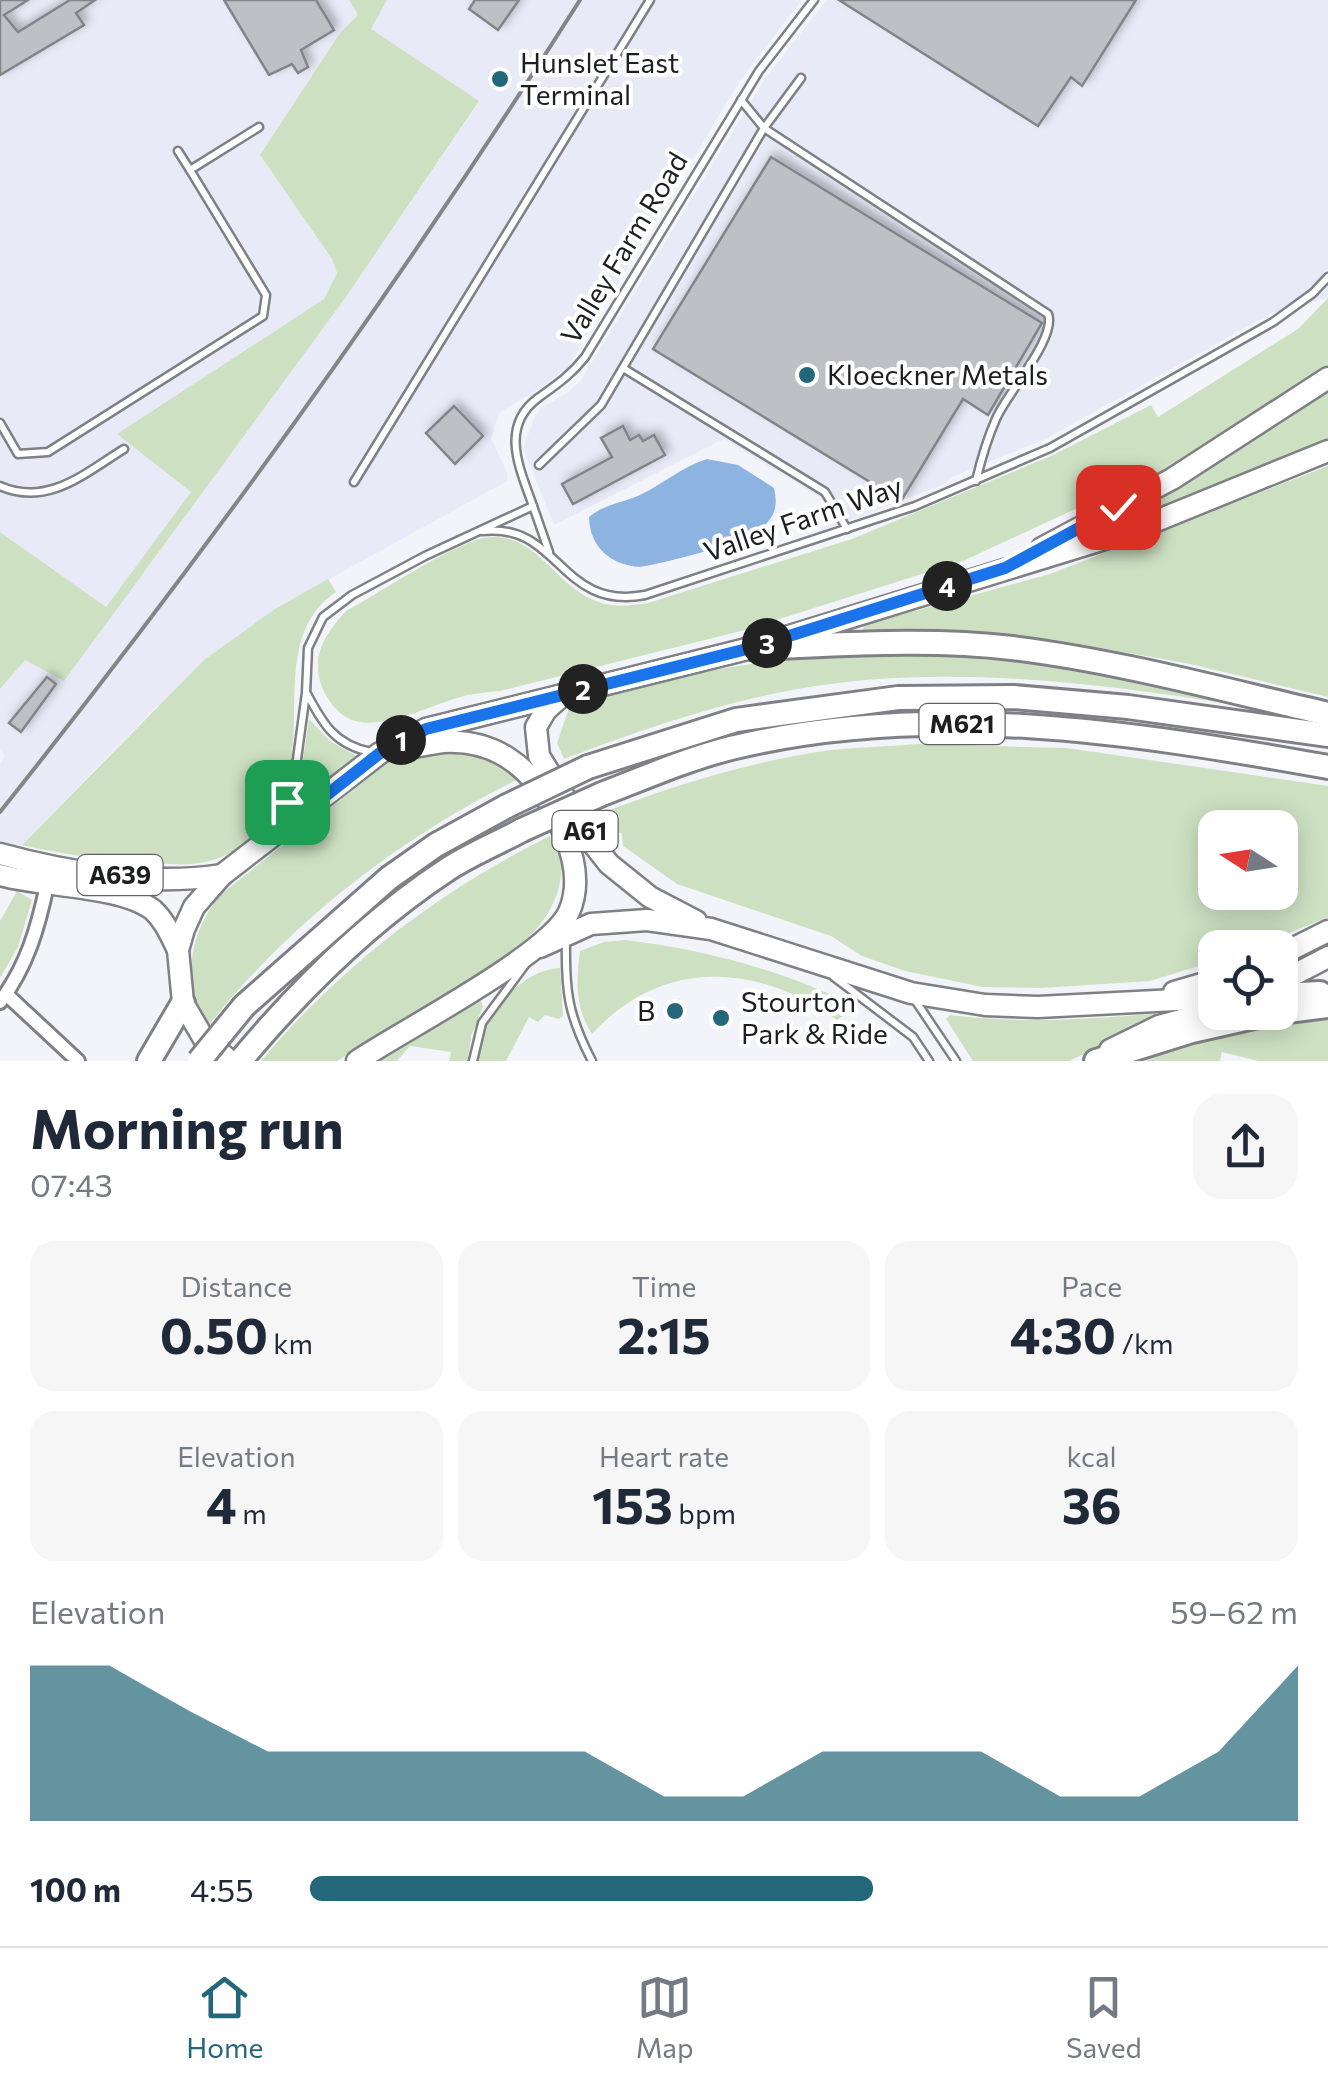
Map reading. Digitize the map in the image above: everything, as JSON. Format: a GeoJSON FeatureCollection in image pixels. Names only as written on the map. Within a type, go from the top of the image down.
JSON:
{"type":"FeatureCollection","features":[{"type":"Feature","properties":{"kind":"highway"},"geometry":{"type":"LineString","coordinates":[[751,648],[894,643],[1010,648],[1102,662],[1328,714]]}},
{"type":"Feature","properties":{"kind":"highway","name":"M621"},"geometry":{"type":"LineString","coordinates":[[199,1061],[244,1006],[389,878],[436,845],[588,768],[736,720],[898,698],[969,695],[1128,707],[1328,734]]}},
{"type":"Feature","properties":{"kind":"highway","name":"M621"},"geometry":{"type":"LineString","coordinates":[[240,1061],[274,1019],[346,950],[450,868],[602,794],[731,748],[845,730],[907,725],[1012,725],[1124,735],[1328,767]]}},
{"type":"Feature","properties":{"kind":"highway"},"geometry":{"type":"LineString","coordinates":[[1298,994],[1328,992]]}},
{"type":"Feature","properties":{"kind":"highway"},"geometry":{"type":"LineString","coordinates":[[149,1061],[184,1003]]}},
{"type":"Feature","properties":{"kind":"highway"},"geometry":{"type":"LineString","coordinates":[[1298,1010],[1328,1006]]}},
{"type":"Feature","properties":{"kind":"highway"},"geometry":{"type":"LineString","coordinates":[[1095,1061],[1203,1030]]}},
{"type":"Feature","properties":{"kind":"main road"},"geometry":{"type":"LineString","coordinates":[[1005,568],[1172,479],[1328,378]]}},
{"type":"Feature","properties":{"kind":"main road"},"geometry":{"type":"LineString","coordinates":[[230,1061],[204,1039],[184,1003],[178,950],[194,907],[222,876],[382,751],[426,729],[751,648],[1134,530],[1328,451]]}},
{"type":"Feature","properties":{"kind":"main road","name":"A61"},"geometry":{"type":"LineString","coordinates":[[565,693],[546,710],[536,727],[539,756],[609,864],[650,897],[710,929],[911,993],[1002,1006],[1038,1008],[1128,1001],[1198,984]]}},
{"type":"Feature","properties":{"kind":"main road","name":"A61"},"geometry":{"type":"LineString","coordinates":[[382,751],[444,742],[466,743],[502,752],[522,766],[544,792],[570,846],[576,886],[568,924],[626,920],[710,929]]}},
{"type":"Feature","properties":{"kind":"main road","name":"A639"},"geometry":{"type":"LineString","coordinates":[[10,856],[171,880],[222,876]]}},
{"type":"Feature","properties":{"kind":"main road","name":"A639"},"geometry":{"type":"LineString","coordinates":[[3,875],[47,886],[131,898],[153,910],[164,922],[178,950]]}},
{"type":"Feature","properties":{"kind":"main road"},"geometry":{"type":"LineString","coordinates":[[357,1061],[537,949],[568,924]]}},
{"type":"Feature","properties":{"kind":"main road"},"geometry":{"type":"LineString","coordinates":[[1298,946],[1328,931]]}},
{"type":"Feature","properties":{"kind":"main road"},"geometry":{"type":"LineString","coordinates":[[1298,973],[1328,957]]}},
{"type":"Feature","properties":{"kind":"main road"},"geometry":{"type":"LineString","coordinates":[[1128,1001],[1198,999]]}},
{"type":"Feature","properties":{"kind":"main road"},"geometry":{"type":"LineString","coordinates":[[1095,1061],[1141,1034],[1198,1016]]}},
{"type":"Feature","properties":{"kind":"street"},"geometry":{"type":"LineString","coordinates":[[47,886],[34,939],[3,998],[78,1061]]}},
{"type":"Feature","properties":{"kind":"lane"},"geometry":{"type":"LineString","coordinates":[[354,482],[650,0]]}},
{"type":"Feature","properties":{"kind":"lane","name":"Valley Farm Road"},"geometry":{"type":"LineString","coordinates":[[549,553],[514,446],[523,414],[574,372],[585,357],[759,71],[814,0]]}},
{"type":"Feature","properties":{"kind":"lane"},"geometry":{"type":"LineString","coordinates":[[539,465],[601,404],[764,128],[801,78]]}},
{"type":"Feature","properties":{"kind":"lane"},"geometry":{"type":"LineString","coordinates":[[741,100],[764,128],[1048,314],[1049,331],[994,422],[976,481]]}},
{"type":"Feature","properties":{"kind":"lane"},"geometry":{"type":"LineString","coordinates":[[190,170],[259,127]]}},
{"type":"Feature","properties":{"kind":"lane"},"geometry":{"type":"LineString","coordinates":[[0,424],[18,454],[48,452],[263,316],[266,294],[178,151]]}},
{"type":"Feature","properties":{"kind":"lane","name":"Valley Farm Way"},"geometry":{"type":"LineString","coordinates":[[466,535],[502,529],[534,542],[563,571],[600,596],[630,598],[847,529],[976,481],[1050,448],[1274,322],[1328,277]]}},
{"type":"Feature","properties":{"kind":"lane"},"geometry":{"type":"LineString","coordinates":[[623,368],[825,492],[847,529]]}},
{"type":"Feature","properties":{"kind":"lane"},"geometry":{"type":"LineString","coordinates":[[0,486],[42,494],[60,488],[124,449]]}},
{"type":"Feature","properties":{"kind":"lane"},"geometry":{"type":"LineString","coordinates":[[277,834],[297,758],[308,648],[323,618],[352,596],[466,535],[532,506]]}},
{"type":"Feature","properties":{"kind":"lane"},"geometry":{"type":"LineString","coordinates":[[306,692],[333,736],[351,748],[382,751]]}},
{"type":"Feature","properties":{"kind":"lane"},"geometry":{"type":"LineString","coordinates":[[568,924],[567,992],[573,1025],[592,1061]]}},
{"type":"Feature","properties":{"kind":"lane"},"geometry":{"type":"LineString","coordinates":[[473,1061],[482,1023],[537,949]]}},
{"type":"Feature","properties":{"kind":"lane"},"geometry":{"type":"LineString","coordinates":[[819,966],[896,1022],[930,1061]]}},
{"type":"Feature","properties":{"kind":"lane"},"geometry":{"type":"LineString","coordinates":[[911,993],[956,1061]]}},
{"type":"Feature","properties":{"kind":"shaded area"},"geometry":{"type":"Polygon","coordinates":[[[0,0],[349,0],[358,15],[340,33],[260,155],[332,259],[337,273],[324,299],[117,434],[192,492],[105,608],[0,532],[0,0]]]}},
{"type":"Feature","properties":{"kind":"shaded area"},"geometry":{"type":"Polygon","coordinates":[[[387,0],[802,0],[741,79],[568,367],[500,412],[491,438],[507,472],[507,481],[275,609],[153,710],[0,867],[0,764],[5,756],[0,750],[0,689],[25,660],[64,680],[346,297],[479,102],[371,29],[387,0]]]}},
{"type":"Feature","properties":{"kind":"shaded area"},"geometry":{"type":"Polygon","coordinates":[[[827,0],[1328,0],[1328,298],[1272,313],[1047,438],[950,478],[945,484],[818,532],[827,524],[829,515],[820,497],[724,439],[554,525],[523,448],[535,416],[581,380],[766,77],[827,0]]]}},
{"type":"Feature","properties":{"kind":"green space"},"geometry":{"type":"Polygon","coordinates":[[[349,0],[387,0],[371,29],[479,101],[346,297],[64,681],[25,660],[0,689],[0,532],[106,607],[191,492],[117,434],[324,299],[337,273],[332,259],[260,155],[340,33],[358,15],[349,0]]]}},
{"type":"Feature","properties":{"kind":"green space"},"geometry":{"type":"Polygon","coordinates":[[[1328,298],[1328,369],[1144,484],[1141,479],[1136,481],[963,561],[745,630],[500,691],[468,695],[381,722],[349,719],[333,705],[322,687],[318,670],[320,651],[346,611],[470,542],[502,538],[518,543],[572,587],[602,603],[648,603],[852,539],[1053,455],[1151,405],[1158,417],[1298,329],[1328,298]]]}},
{"type":"Feature","properties":{"kind":"green space"},"geometry":{"type":"Polygon","coordinates":[[[1328,392],[1328,441],[1135,522],[1129,510],[1282,423],[1328,392]]]}},
{"type":"Feature","properties":{"kind":"green space"},"geometry":{"type":"Polygon","coordinates":[[[1328,466],[1328,697],[1190,664],[1057,640],[975,632],[863,631],[864,625],[1050,574],[1328,466]]]}},
{"type":"Feature","properties":{"kind":"green space"},"geometry":{"type":"Polygon","coordinates":[[[328,579],[336,592],[319,607],[300,644],[289,773],[275,807],[253,836],[223,856],[188,864],[93,857],[22,845],[204,660],[275,609],[328,579]]]}},
{"type":"Feature","properties":{"kind":"green space"},"geometry":{"type":"Polygon","coordinates":[[[950,652],[1081,669],[1297,715],[1110,687],[984,677],[921,677],[859,681],[767,695],[679,719],[564,759],[557,743],[570,705],[669,677],[808,655],[950,652]]]}},
{"type":"Feature","properties":{"kind":"green space"},"geometry":{"type":"Polygon","coordinates":[[[309,719],[330,741],[358,757],[300,803],[297,800],[309,719]]]}},
{"type":"Feature","properties":{"kind":"green space"},"geometry":{"type":"Polygon","coordinates":[[[463,744],[527,775],[438,824],[354,882],[276,950],[208,1026],[194,992],[192,959],[201,926],[220,895],[397,755],[463,744]]]}},
{"type":"Feature","properties":{"kind":"green space"},"geometry":{"type":"Polygon","coordinates":[[[917,744],[1067,748],[1328,786],[1328,917],[1296,930],[1198,930],[1198,966],[1150,981],[1041,988],[983,987],[905,971],[862,956],[831,936],[677,884],[623,846],[622,833],[595,832],[589,818],[729,771],[829,750],[917,744]]]}},
{"type":"Feature","properties":{"kind":"green space"},"geometry":{"type":"Polygon","coordinates":[[[560,831],[562,869],[554,901],[537,928],[508,955],[337,1061],[261,1061],[326,991],[398,930],[477,876],[560,831]]]}},
{"type":"Feature","properties":{"kind":"green space"},"geometry":{"type":"Polygon","coordinates":[[[17,891],[32,900],[18,947],[0,978],[0,921],[17,891]]]}},
{"type":"Feature","properties":{"kind":"green space"},"geometry":{"type":"Polygon","coordinates":[[[625,940],[744,963],[857,1007],[837,1020],[775,987],[711,977],[679,981],[649,991],[619,1009],[592,1034],[578,994],[580,951],[604,942],[625,940]]]}},
{"type":"Feature","properties":{"kind":"green space"},"geometry":{"type":"Polygon","coordinates":[[[560,968],[563,1016],[559,1019],[545,1015],[538,1022],[529,1017],[506,1061],[478,1061],[484,1030],[503,1000],[529,978],[560,968]]]}},
{"type":"Feature","properties":{"kind":"green space"},"geometry":{"type":"Polygon","coordinates":[[[473,1001],[481,1001],[483,1007],[471,1036],[468,1061],[449,1061],[451,1052],[410,1046],[397,1061],[375,1061],[473,1001]]]}},
{"type":"Feature","properties":{"kind":"green space"},"geometry":{"type":"Polygon","coordinates":[[[1187,1011],[1069,1061],[973,1061],[946,1019],[950,1015],[1068,1019],[1187,1011]]]}},
{"type":"Feature","properties":{"kind":"green space"},"geometry":{"type":"Polygon","coordinates":[[[1328,1011],[1328,1061],[1258,1061],[1222,1052],[1220,1061],[1145,1061],[1187,1042],[1242,1030],[1298,1030],[1298,1018],[1328,1011]]]}},
{"type":"Feature","properties":{"kind":"water"},"geometry":{"type":"Polygon","coordinates":[[[707,459],[738,465],[774,488],[775,507],[766,524],[726,545],[640,567],[620,563],[598,546],[589,517],[707,459]]]}},
{"type":"Feature","properties":{"kind":"building"},"geometry":{"type":"Polygon","coordinates":[[[0,0],[28,0],[4,15],[18,32],[70,0],[95,0],[76,13],[84,25],[0,75],[0,0]]]}},
{"type":"Feature","properties":{"kind":"building"},"geometry":{"type":"Polygon","coordinates":[[[224,0],[316,0],[334,30],[301,50],[308,67],[298,73],[292,64],[269,75],[224,0]]]}},
{"type":"Feature","properties":{"kind":"building"},"geometry":{"type":"Polygon","coordinates":[[[475,0],[519,0],[498,30],[469,9],[475,0]]]}},
{"type":"Feature","properties":{"kind":"building"},"geometry":{"type":"Polygon","coordinates":[[[839,0],[1136,0],[1082,86],[1071,77],[1038,126],[839,0]]]}},
{"type":"Feature","properties":{"kind":"building"},"geometry":{"type":"Polygon","coordinates":[[[771,157],[1042,323],[988,415],[963,399],[901,501],[653,349],[771,157]]]}},
{"type":"Feature","properties":{"kind":"building"},"geometry":{"type":"Polygon","coordinates":[[[454,406],[483,436],[455,464],[426,433],[454,406]]]}},
{"type":"Feature","properties":{"kind":"building"},"geometry":{"type":"Polygon","coordinates":[[[623,426],[630,440],[639,435],[643,441],[654,435],[665,455],[573,504],[562,484],[612,457],[601,438],[623,426]]]}},
{"type":"Feature","properties":{"kind":"building"},"geometry":{"type":"Polygon","coordinates":[[[47,677],[56,684],[21,732],[9,723],[47,677]]]}},
{"type":"Feature","properties":{"kind":"railway"},"geometry":{"type":"LineString","coordinates":[[0,812],[153,615],[301,414],[443,209],[580,0]]}},
{"type":"Feature","properties":{"kind":"place","name":"Hunslet East Terminal"},"geometry":{"type":"Point","coordinates":[500,79]}},
{"type":"Feature","properties":{"kind":"place","name":"Kloeckner Metals"},"geometry":{"type":"Point","coordinates":[807,375]}},
{"type":"Feature","properties":{"kind":"place","name":"B"},"geometry":{"type":"Point","coordinates":[675,1011]}},
{"type":"Feature","properties":{"kind":"place","name":"Stourton Park & Ride"},"geometry":{"type":"Point","coordinates":[721,1018]}},
{"type":"Feature","properties":{"kind":"route"},"geometry":{"type":"LineString","coordinates":[[287,802],[277,834],[380,753],[426,729],[751,648],[1005,568],[1118,507]]}}]}
